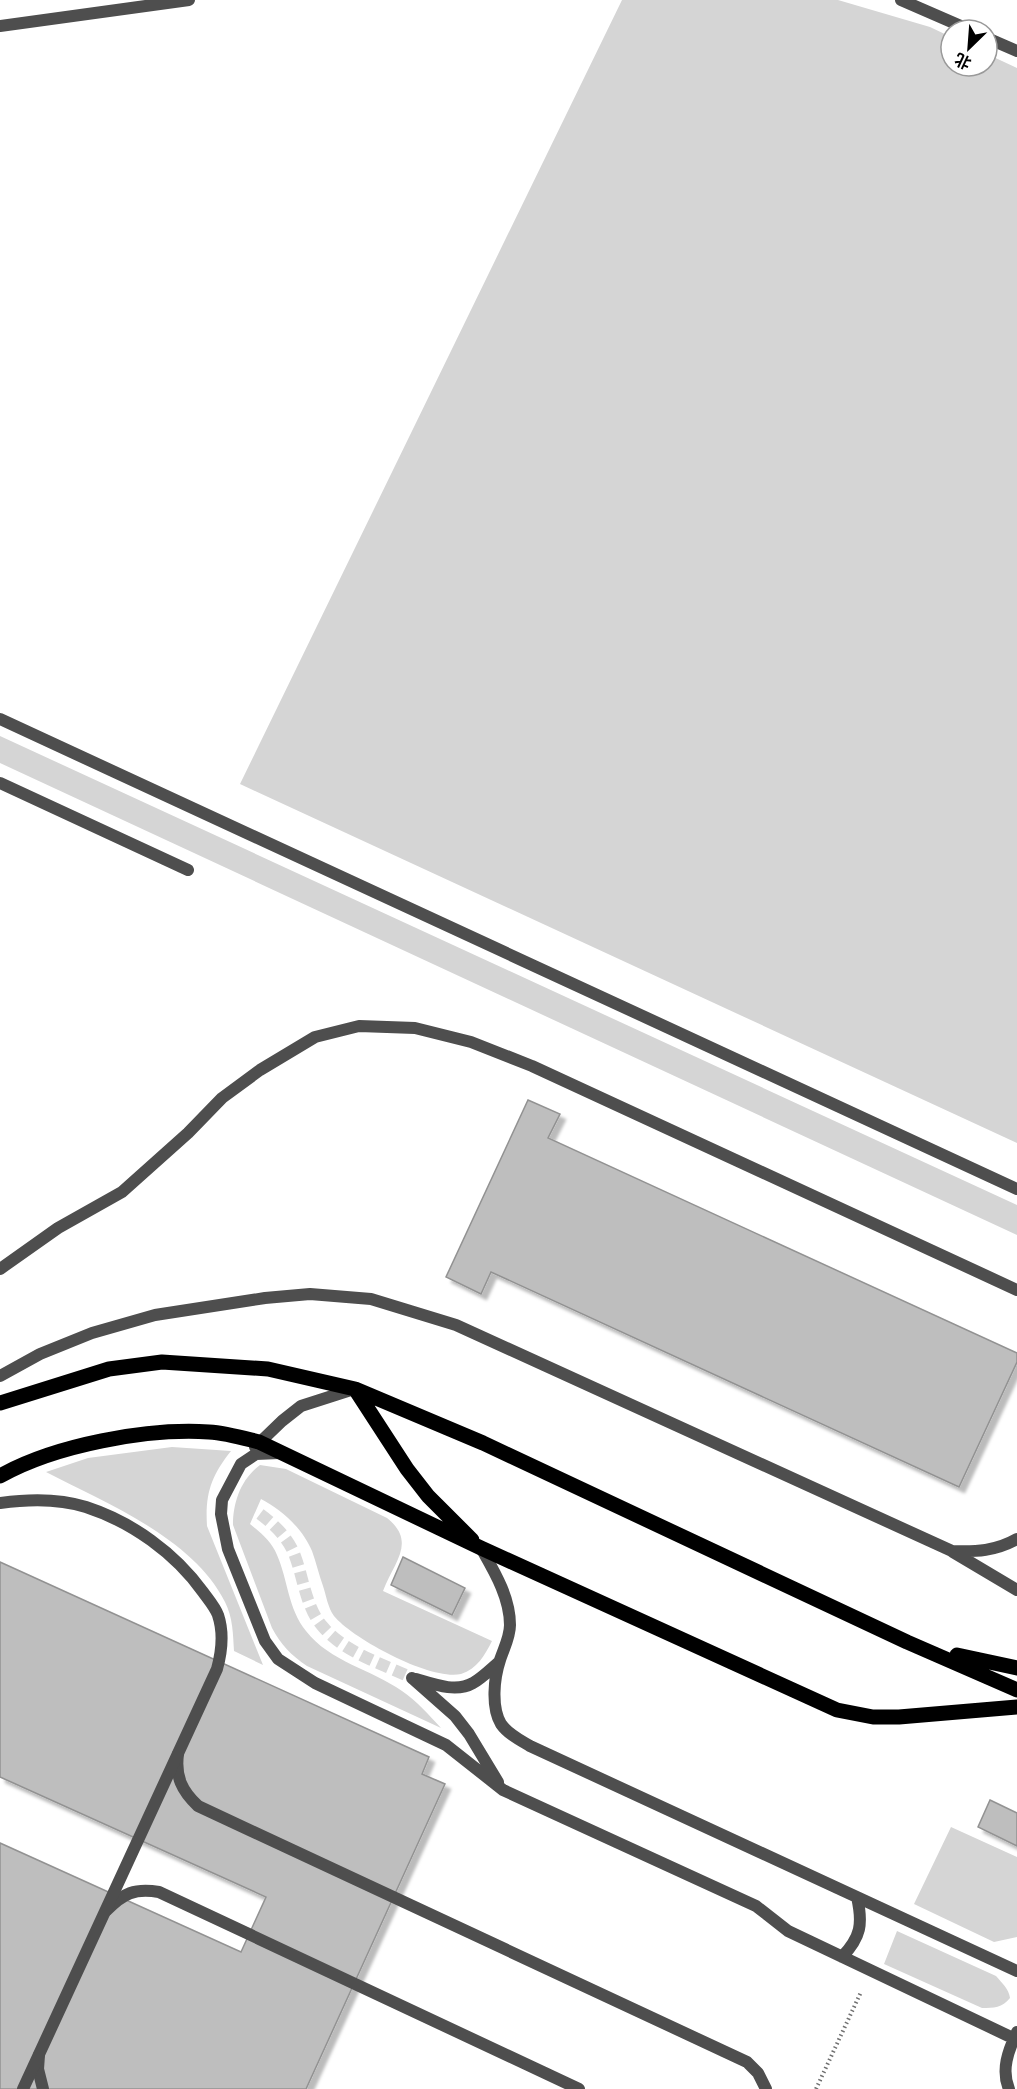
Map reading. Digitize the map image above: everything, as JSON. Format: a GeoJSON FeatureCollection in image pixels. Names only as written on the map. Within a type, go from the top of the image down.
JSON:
{"type":"FeatureCollection","features":[{"type":"Feature","properties":{"kind":"main road"},"geometry":{"type":"LineString","coordinates":[[0,1403],[109,1369],[162,1362],[268,1369],[355,1389],[483,1443],[907,1642],[1017,1690]]}},
{"type":"Feature","properties":{"kind":"main road"},"geometry":{"type":"LineString","coordinates":[[355,1389],[383,1434],[421,1487],[481,1548]]}},
{"type":"Feature","properties":{"kind":"main road"},"geometry":{"type":"LineString","coordinates":[[0,1476],[51,1454],[115,1439],[167,1432],[211,1432],[259,1442],[481,1548],[837,1710],[873,1717],[899,1717],[1017,1707]]}},
{"type":"Feature","properties":{"kind":"main road"},"geometry":{"type":"LineString","coordinates":[[907,1642],[991,1664],[1017,1668]]}},
{"type":"Feature","properties":{"kind":"street"},"geometry":{"type":"LineString","coordinates":[[0,26],[189,0]]}},
{"type":"Feature","properties":{"kind":"street"},"geometry":{"type":"LineString","coordinates":[[901,0],[942,18]]}},
{"type":"Feature","properties":{"kind":"street"},"geometry":{"type":"LineString","coordinates":[[999,43],[1017,51]]}},
{"type":"Feature","properties":{"kind":"street"},"geometry":{"type":"LineString","coordinates":[[0,719],[1017,1189]]}},
{"type":"Feature","properties":{"kind":"street"},"geometry":{"type":"LineString","coordinates":[[0,783],[188,870]]}},
{"type":"Feature","properties":{"kind":"street"},"geometry":{"type":"LineString","coordinates":[[0,1269],[58,1228],[122,1192],[188,1133],[222,1098],[260,1070],[315,1037],[360,1026],[415,1028],[471,1042],[532,1066],[1017,1290]]}},
{"type":"Feature","properties":{"kind":"street"},"geometry":{"type":"LineString","coordinates":[[0,1376],[40,1354],[92,1333],[155,1315],[265,1298],[310,1294],[371,1299],[456,1325],[952,1551],[1017,1590]]}},
{"type":"Feature","properties":{"kind":"street"},"geometry":{"type":"LineString","coordinates":[[355,1389],[301,1406],[259,1442],[241,1464],[222,1500],[223,1530],[228,1549],[265,1641],[278,1659],[315,1683],[446,1745],[503,1790],[756,1906],[788,1931],[1016,2037],[1005,2064],[1009,2089]]}},
{"type":"Feature","properties":{"kind":"street"},"geometry":{"type":"LineString","coordinates":[[241,1464],[256,1454],[280,1453]]}},
{"type":"Feature","properties":{"kind":"street"},"geometry":{"type":"LineString","coordinates":[[0,1503],[24,1500],[53,1501],[85,1507],[108,1516],[170,1553],[190,1574],[218,1614],[222,1648],[217,1669],[23,2089]]}},
{"type":"Feature","properties":{"kind":"street"},"geometry":{"type":"LineString","coordinates":[[952,1551],[981,1552],[1003,1547],[1017,1539]]}},
{"type":"Feature","properties":{"kind":"street"},"geometry":{"type":"LineString","coordinates":[[481,1548],[495,1574],[508,1608],[509,1632],[499,1662],[496,1707],[501,1724],[510,1734],[540,1751],[1017,1971]]}},
{"type":"Feature","properties":{"kind":"street"},"geometry":{"type":"LineString","coordinates":[[499,1662],[471,1685],[438,1686],[412,1678],[455,1716],[469,1734],[503,1790]]}},
{"type":"Feature","properties":{"kind":"street"},"geometry":{"type":"LineString","coordinates":[[178,1753],[176,1768],[180,1783],[187,1796],[198,1806],[747,2062],[758,2073],[766,2089]]}},
{"type":"Feature","properties":{"kind":"street"},"geometry":{"type":"LineString","coordinates":[[105,1911],[116,1900],[129,1893],[145,1890],[159,1892],[579,2089]]}},
{"type":"Feature","properties":{"kind":"street"},"geometry":{"type":"LineString","coordinates":[[842,1957],[857,1938],[860,1926],[857,1897]]}},
{"type":"Feature","properties":{"kind":"street"},"geometry":{"type":"LineString","coordinates":[[39,2054],[38,2069],[43,2089]]}},
{"type":"Feature","properties":{"kind":"path"},"geometry":{"type":"LineString","coordinates":[[816,2089],[870,1971]]}},
{"type":"Feature","properties":{"kind":"shaded area"},"geometry":{"type":"Polygon","coordinates":[[[622,0],[838,0],[939,31],[939,78],[999,78],[999,60],[1017,68],[1017,1143],[240,784],[622,0]]]}},
{"type":"Feature","properties":{"kind":"shaded area"},"geometry":{"type":"Polygon","coordinates":[[[0,736],[1017,1205],[1017,1235],[0,763],[0,736]]]}},
{"type":"Feature","properties":{"kind":"shaded area"},"geometry":{"type":"Polygon","coordinates":[[[172,1447],[231,1451],[214,1477],[208,1495],[207,1526],[263,1665],[234,1651],[228,1608],[211,1579],[192,1559],[170,1541],[121,1510],[46,1472],[88,1458],[172,1447]]]}},
{"type":"Feature","properties":{"kind":"shaded area"},"geometry":{"type":"Polygon","coordinates":[[[260,1465],[286,1469],[387,1518],[401,1535],[402,1544],[383,1591],[492,1641],[476,1665],[467,1672],[448,1674],[413,1665],[358,1636],[334,1616],[313,1555],[303,1535],[291,1520],[261,1499],[250,1524],[266,1538],[275,1550],[295,1613],[306,1631],[316,1642],[339,1658],[390,1683],[407,1695],[423,1708],[441,1728],[307,1666],[291,1654],[279,1640],[272,1628],[233,1525],[239,1492],[248,1477],[260,1465]]]}},
{"type":"Feature","properties":{"kind":"shaded area"},"geometry":{"type":"Polygon","coordinates":[[[951,1827],[1017,1857],[1017,1937],[994,1942],[914,1904],[951,1827]]]}},
{"type":"Feature","properties":{"kind":"shaded area"},"geometry":{"type":"Polygon","coordinates":[[[897,1931],[996,1976],[1007,1989],[1010,1998],[998,2007],[982,2008],[884,1964],[897,1931]]]}},
{"type":"Feature","properties":{"kind":"building"},"geometry":{"type":"Polygon","coordinates":[[[528,1100],[560,1114],[548,1138],[1017,1353],[1017,1362],[959,1487],[491,1272],[481,1294],[446,1277],[528,1100]]]}},
{"type":"Feature","properties":{"kind":"building"},"geometry":{"type":"Polygon","coordinates":[[[403,1557],[465,1588],[452,1615],[391,1585],[403,1557]]]}},
{"type":"Feature","properties":{"kind":"building"},"geometry":{"type":"Polygon","coordinates":[[[0,1562],[429,1757],[422,1774],[445,1784],[306,2089],[0,2089],[0,1843],[241,1952],[266,1897],[0,1777],[0,1562]]]}},
{"type":"Feature","properties":{"kind":"building"},"geometry":{"type":"Polygon","coordinates":[[[990,1800],[1017,1813],[1017,1846],[978,1827],[990,1800]]]}},
{"type":"Feature","properties":{"kind":"tunnel"},"geometry":{"type":"LineString","coordinates":[[260,1514],[289,1544],[295,1556],[309,1603],[324,1628],[354,1651],[412,1678]]}}]}
